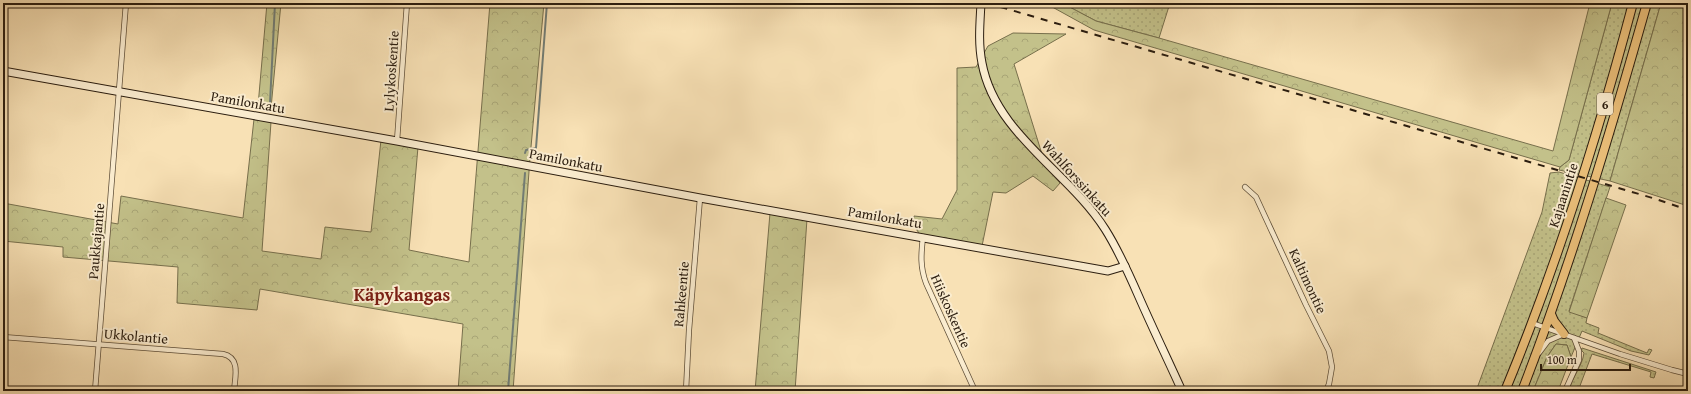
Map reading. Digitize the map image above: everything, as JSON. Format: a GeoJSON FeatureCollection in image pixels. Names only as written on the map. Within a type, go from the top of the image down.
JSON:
{"type":"FeatureCollection","features":[{"type":"Feature","properties":{"kind":"highway","name":"Kajaanintie"},"geometry":{"type":"LineString","coordinates":[[1505,391],[1532,323],[1574,204],[1614,74],[1633,3]]}},
{"type":"Feature","properties":{"kind":"highway","name":"Kajaanintie"},"geometry":{"type":"LineString","coordinates":[[1522,391],[1551,314],[1593,190],[1647,3]]}},
{"type":"Feature","properties":{"kind":"highway"},"geometry":{"type":"LineString","coordinates":[[1551,314],[1554,321],[1564,334]]}},
{"type":"Feature","properties":{"kind":"street","name":"Paukkajantie"},"geometry":{"type":"LineString","coordinates":[[95,391],[126,3]]}},
{"type":"Feature","properties":{"kind":"street","name":"Lylykoskentie"},"geometry":{"type":"LineString","coordinates":[[397,141],[407,3]]}},
{"type":"Feature","properties":{"kind":"street","name":"Wahlforssinkatu"},"geometry":{"type":"LineString","coordinates":[[981,3],[980,37],[982,65],[990,87],[999,105],[1024,139],[1094,213],[1109,235],[1125,266],[1182,391]]}},
{"type":"Feature","properties":{"kind":"street","name":"Pamilonkatu"},"geometry":{"type":"LineString","coordinates":[[3,71],[397,141],[700,198],[1108,271],[1125,266]]}},
{"type":"Feature","properties":{"kind":"street","name":"Kaltimontie"},"geometry":{"type":"LineString","coordinates":[[1245,187],[1256,197],[1329,351],[1332,366],[1329,384],[1326,391]]}},
{"type":"Feature","properties":{"kind":"street","name":"Rahkeentie"},"geometry":{"type":"LineString","coordinates":[[686,391],[689,330],[700,198]]}},
{"type":"Feature","properties":{"kind":"street","name":"Hiiskoskentie"},"geometry":{"type":"LineString","coordinates":[[923,237],[920,257],[921,269],[975,391]]}},
{"type":"Feature","properties":{"kind":"street"},"geometry":{"type":"LineString","coordinates":[[1532,323],[1574,338],[1688,374]]}},
{"type":"Feature","properties":{"kind":"street"},"geometry":{"type":"LineString","coordinates":[[1534,359],[1548,342],[1564,334]]}},
{"type":"Feature","properties":{"kind":"street","name":"Ukkolantie"},"geometry":{"type":"LineString","coordinates":[[3,337],[228,355],[236,363],[234,391]]}},
{"type":"Feature","properties":{"kind":"street"},"geometry":{"type":"LineString","coordinates":[[1565,391],[1579,360],[1579,351],[1574,338]]}},
{"type":"Feature","properties":{"kind":"green space"},"geometry":{"type":"Polygon","coordinates":[[[267,3],[281,3],[271,108],[258,106],[267,3]]]}},
{"type":"Feature","properties":{"kind":"green space"},"geometry":{"type":"Polygon","coordinates":[[[490,3],[544,3],[530,158],[513,391],[458,391],[463,324],[260,289],[257,310],[177,303],[178,267],[63,257],[63,247],[3,241],[3,203],[118,224],[121,196],[243,218],[254,119],[271,122],[262,251],[321,259],[325,227],[371,232],[381,140],[418,147],[409,250],[469,262],[490,3]]]}},
{"type":"Feature","properties":{"kind":"green space"},"geometry":{"type":"Polygon","coordinates":[[[1045,3],[1062,3],[1096,21],[1553,151],[1590,3],[1612,3],[1569,160],[1560,167],[1094,30],[1045,3]]]}},
{"type":"Feature","properties":{"kind":"green space"},"geometry":{"type":"Polygon","coordinates":[[[1062,3],[1170,3],[1159,38],[1096,21],[1062,3]]]}},
{"type":"Feature","properties":{"kind":"green space"},"geometry":{"type":"Polygon","coordinates":[[[1612,3],[1661,3],[1610,181],[1559,170],[1560,167],[1569,160],[1612,3]]]}},
{"type":"Feature","properties":{"kind":"green space"},"geometry":{"type":"Polygon","coordinates":[[[1661,3],[1688,3],[1688,206],[1610,181],[1661,3]]]}},
{"type":"Feature","properties":{"kind":"green space"},"geometry":{"type":"Polygon","coordinates":[[[1013,33],[1066,34],[1014,64],[1046,167],[1060,183],[1053,191],[1033,176],[1006,193],[993,192],[981,251],[925,241],[913,225],[914,216],[942,219],[957,190],[957,68],[976,67],[988,46],[1013,33]]]}},
{"type":"Feature","properties":{"kind":"green space"},"geometry":{"type":"Polygon","coordinates":[[[1559,172],[1610,187],[1569,311],[1587,318],[1586,323],[1599,328],[1598,333],[1647,353],[1649,349],[1652,350],[1649,355],[1631,351],[1582,331],[1571,357],[1567,345],[1556,344],[1547,357],[1533,391],[1476,391],[1542,212],[1550,173],[1559,172]]]}},
{"type":"Feature","properties":{"kind":"green space"},"geometry":{"type":"Polygon","coordinates":[[[1606,198],[1626,205],[1587,318],[1569,312],[1606,198]]]}},
{"type":"Feature","properties":{"kind":"green space"},"geometry":{"type":"Polygon","coordinates":[[[770,213],[807,219],[795,391],[755,391],[770,213]]]}},
{"type":"Feature","properties":{"kind":"green space"},"geometry":{"type":"Polygon","coordinates":[[[1556,344],[1567,345],[1571,357],[1558,391],[1533,391],[1547,357],[1556,344]]]}},
{"type":"Feature","properties":{"kind":"green space"},"geometry":{"type":"Polygon","coordinates":[[[1582,348],[1656,372],[1654,378],[1650,377],[1651,372],[1592,354],[1578,391],[1569,391],[1583,358],[1584,353],[1581,350],[1582,348]]]}},
{"type":"Feature","properties":{"kind":"waterway"},"geometry":{"type":"LineString","coordinates":[[270,103],[275,3]]}},
{"type":"Feature","properties":{"kind":"waterway"},"geometry":{"type":"LineString","coordinates":[[525,153],[526,150],[536,148],[547,3]]}},
{"type":"Feature","properties":{"kind":"waterway"},"geometry":{"type":"LineString","coordinates":[[508,391],[525,173]]}},
{"type":"Feature","properties":{"kind":"railway"},"geometry":{"type":"LineString","coordinates":[[987,3],[1656,199],[1688,210]]}},
{"type":"Feature","properties":{"kind":"district","name":"Käpykangas"},"geometry":{"type":"Point","coordinates":[402,295]}}]}
